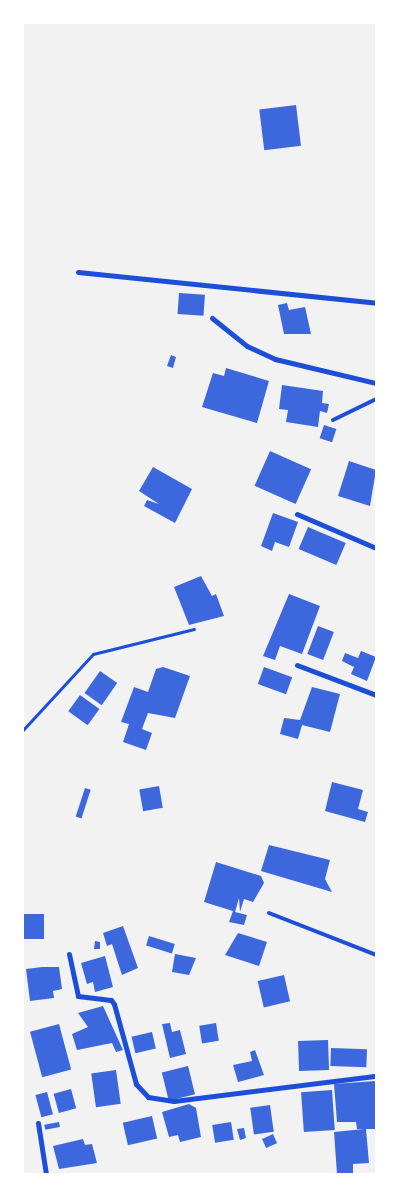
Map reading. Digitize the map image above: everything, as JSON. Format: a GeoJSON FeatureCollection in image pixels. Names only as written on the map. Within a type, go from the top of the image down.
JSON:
{"type":"FeatureCollection","features":[{"type":"Feature","properties":{"kind":"street"},"geometry":{"type":"LineString","coordinates":[[78,272],[376,303]]}},
{"type":"Feature","properties":{"kind":"street"},"geometry":{"type":"LineString","coordinates":[[212,318],[247,346],[275,359],[376,382]]}},
{"type":"Feature","properties":{"kind":"street"},"geometry":{"type":"LineString","coordinates":[[297,514],[376,548]]}},
{"type":"Feature","properties":{"kind":"street"},"geometry":{"type":"LineString","coordinates":[[297,665],[376,695]]}},
{"type":"Feature","properties":{"kind":"street"},"geometry":{"type":"LineString","coordinates":[[69,954],[78,996],[111,1000],[114,1004],[136,1084],[148,1097],[174,1102],[376,1076]]}},
{"type":"Feature","properties":{"kind":"street"},"geometry":{"type":"LineString","coordinates":[[38,1123],[46,1174]]}},
{"type":"Feature","properties":{"kind":"lane"},"geometry":{"type":"LineString","coordinates":[[333,420],[376,399]]}},
{"type":"Feature","properties":{"kind":"lane"},"geometry":{"type":"LineString","coordinates":[[269,913],[376,955]]}},
{"type":"Feature","properties":{"kind":"path"},"geometry":{"type":"LineString","coordinates":[[22,731],[93,654],[194,629]]}},
{"type":"Feature","properties":{"kind":"building"},"geometry":{"type":"Polygon","coordinates":[[[296,105],[301,146],[264,150],[259,110],[296,105]]]}},
{"type":"Feature","properties":{"kind":"building"},"geometry":{"type":"Polygon","coordinates":[[[179,293],[205,295],[203,316],[178,314],[179,293]]]}},
{"type":"Feature","properties":{"kind":"building"},"geometry":{"type":"Polygon","coordinates":[[[287,303],[289,310],[305,307],[311,334],[284,334],[278,305],[287,303]]]}},
{"type":"Feature","properties":{"kind":"building"},"geometry":{"type":"Polygon","coordinates":[[[171,355],[176,357],[173,368],[167,366],[171,355]]]}},
{"type":"Feature","properties":{"kind":"building"},"geometry":{"type":"Polygon","coordinates":[[[226,368],[269,381],[257,423],[202,407],[213,373],[224,376],[226,368]]]}},
{"type":"Feature","properties":{"kind":"building"},"geometry":{"type":"Polygon","coordinates":[[[282,385],[323,391],[322,403],[329,404],[327,413],[320,411],[318,427],[286,422],[288,410],[279,409],[282,385]]]}},
{"type":"Feature","properties":{"kind":"building"},"geometry":{"type":"Polygon","coordinates":[[[324,425],[336,429],[332,442],[320,438],[324,425]]]}},
{"type":"Feature","properties":{"kind":"building"},"geometry":{"type":"Polygon","coordinates":[[[270,451],[311,469],[296,504],[255,486],[270,451]]]}},
{"type":"Feature","properties":{"kind":"building"},"geometry":{"type":"Polygon","coordinates":[[[349,461],[376,470],[370,506],[338,496],[349,461]]]}},
{"type":"Feature","properties":{"kind":"building"},"geometry":{"type":"Polygon","coordinates":[[[153,467],[192,489],[175,523],[144,506],[147,500],[159,504],[139,491],[153,467]]]}},
{"type":"Feature","properties":{"kind":"building"},"geometry":{"type":"Polygon","coordinates":[[[273,513],[298,522],[289,547],[275,542],[272,551],[261,546],[273,513]]]}},
{"type":"Feature","properties":{"kind":"building"},"geometry":{"type":"Polygon","coordinates":[[[308,527],[346,543],[336,565],[299,549],[308,527]]]}},
{"type":"Feature","properties":{"kind":"building"},"geometry":{"type":"Polygon","coordinates":[[[201,576],[212,596],[216,594],[224,616],[189,625],[174,587],[201,576]]]}},
{"type":"Feature","properties":{"kind":"building"},"geometry":{"type":"Polygon","coordinates":[[[289,594],[320,606],[302,654],[280,646],[275,660],[263,656],[289,594]]]}},
{"type":"Feature","properties":{"kind":"building"},"geometry":{"type":"Polygon","coordinates":[[[318,626],[334,632],[323,660],[307,654],[318,626]]]}},
{"type":"Feature","properties":{"kind":"building"},"geometry":{"type":"Polygon","coordinates":[[[361,651],[376,657],[367,681],[351,674],[354,667],[342,661],[345,653],[358,658],[361,651]]]}},
{"type":"Feature","properties":{"kind":"building"},"geometry":{"type":"Polygon","coordinates":[[[163,667],[190,676],[175,718],[148,713],[142,729],[152,733],[146,750],[123,742],[129,724],[121,722],[134,687],[148,692],[156,669],[163,667]]]}},
{"type":"Feature","properties":{"kind":"building"},"geometry":{"type":"Polygon","coordinates":[[[264,667],[292,677],[286,694],[258,684],[264,667]]]}},
{"type":"Feature","properties":{"kind":"building"},"geometry":{"type":"Polygon","coordinates":[[[100,671],[117,683],[102,705],[85,693],[100,671]]]}},
{"type":"Feature","properties":{"kind":"building"},"geometry":{"type":"Polygon","coordinates":[[[312,687],[340,694],[330,732],[302,725],[298,739],[280,734],[284,718],[300,720],[312,687]]]}},
{"type":"Feature","properties":{"kind":"building"},"geometry":{"type":"Polygon","coordinates":[[[80,695],[99,709],[88,725],[68,711],[80,695]]]}},
{"type":"Feature","properties":{"kind":"building"},"geometry":{"type":"Polygon","coordinates":[[[332,782],[363,790],[358,809],[368,812],[365,822],[325,811],[332,782]]]}},
{"type":"Feature","properties":{"kind":"building"},"geometry":{"type":"Polygon","coordinates":[[[159,786],[163,808],[143,811],[139,789],[159,786]]]}},
{"type":"Feature","properties":{"kind":"building"},"geometry":{"type":"Polygon","coordinates":[[[85,788],[91,790],[81,818],[76,817],[85,788]]]}},
{"type":"Feature","properties":{"kind":"building"},"geometry":{"type":"Polygon","coordinates":[[[269,845],[330,860],[325,879],[332,892],[261,871],[269,845]]]}},
{"type":"Feature","properties":{"kind":"building"},"geometry":{"type":"Polygon","coordinates":[[[216,862],[261,876],[264,883],[253,902],[244,899],[240,912],[239,898],[235,912],[247,915],[244,925],[229,922],[233,911],[204,902],[216,862]]]}},
{"type":"Feature","properties":{"kind":"building"},"geometry":{"type":"Polygon","coordinates":[[[22,914],[44,914],[44,939],[22,939],[22,914]]]}},
{"type":"Feature","properties":{"kind":"building"},"geometry":{"type":"Polygon","coordinates":[[[123,926],[138,968],[122,975],[112,944],[107,946],[103,933],[123,926]]]}},
{"type":"Feature","properties":{"kind":"building"},"geometry":{"type":"Polygon","coordinates":[[[238,933],[267,942],[259,966],[225,955],[238,933]]]}},
{"type":"Feature","properties":{"kind":"building"},"geometry":{"type":"Polygon","coordinates":[[[149,936],[175,944],[172,953],[146,946],[149,936]]]}},
{"type":"Feature","properties":{"kind":"building"},"geometry":{"type":"Polygon","coordinates":[[[95,941],[100,942],[100,949],[94,949],[95,941]]]}},
{"type":"Feature","properties":{"kind":"building"},"geometry":{"type":"Polygon","coordinates":[[[175,954],[196,958],[189,975],[172,972],[175,954]]]}},
{"type":"Feature","properties":{"kind":"building"},"geometry":{"type":"Polygon","coordinates":[[[105,956],[113,987],[95,992],[93,982],[87,984],[81,963],[105,956]]]}},
{"type":"Feature","properties":{"kind":"building"},"geometry":{"type":"Polygon","coordinates":[[[59,967],[62,989],[53,991],[54,998],[30,1001],[26,969],[59,967]]]}},
{"type":"Feature","properties":{"kind":"building"},"geometry":{"type":"Polygon","coordinates":[[[284,975],[290,1001],[264,1007],[258,981],[284,975]]]}},
{"type":"Feature","properties":{"kind":"building"},"geometry":{"type":"Polygon","coordinates":[[[103,1006],[123,1050],[116,1052],[112,1043],[77,1050],[72,1034],[88,1027],[78,1013],[103,1006]]]}},
{"type":"Feature","properties":{"kind":"building"},"geometry":{"type":"Polygon","coordinates":[[[170,1023],[172,1032],[180,1030],[186,1054],[170,1058],[162,1024],[170,1023]]]}},
{"type":"Feature","properties":{"kind":"building"},"geometry":{"type":"Polygon","coordinates":[[[216,1023],[219,1041],[202,1043],[199,1026],[216,1023]]]}},
{"type":"Feature","properties":{"kind":"building"},"geometry":{"type":"Polygon","coordinates":[[[59,1024],[71,1069],[42,1077],[30,1032],[59,1024]]]}},
{"type":"Feature","properties":{"kind":"building"},"geometry":{"type":"Polygon","coordinates":[[[152,1032],[156,1049],[135,1053],[132,1037],[152,1032]]]}},
{"type":"Feature","properties":{"kind":"building"},"geometry":{"type":"Polygon","coordinates":[[[328,1040],[329,1070],[299,1071],[298,1041],[328,1040]]]}},
{"type":"Feature","properties":{"kind":"building"},"geometry":{"type":"Polygon","coordinates":[[[331,1048],[367,1049],[366,1067],[330,1066],[331,1048]]]}},
{"type":"Feature","properties":{"kind":"building"},"geometry":{"type":"Polygon","coordinates":[[[255,1050],[264,1075],[238,1082],[233,1065],[252,1061],[250,1052],[255,1050]]]}},
{"type":"Feature","properties":{"kind":"building"},"geometry":{"type":"Polygon","coordinates":[[[188,1066],[195,1094],[169,1101],[162,1073],[188,1066]]]}},
{"type":"Feature","properties":{"kind":"building"},"geometry":{"type":"Polygon","coordinates":[[[116,1070],[121,1104],[96,1107],[91,1073],[116,1070]]]}},
{"type":"Feature","properties":{"kind":"building"},"geometry":{"type":"Polygon","coordinates":[[[375,1081],[376,1129],[366,1129],[369,1163],[353,1164],[353,1174],[337,1174],[334,1132],[364,1129],[357,1129],[356,1122],[337,1122],[334,1084],[375,1081]]]}},
{"type":"Feature","properties":{"kind":"building"},"geometry":{"type":"Polygon","coordinates":[[[71,1089],[76,1108],[59,1113],[54,1094],[71,1089]]]}},
{"type":"Feature","properties":{"kind":"building"},"geometry":{"type":"Polygon","coordinates":[[[332,1090],[335,1130],[304,1132],[301,1092],[332,1090]]]}},
{"type":"Feature","properties":{"kind":"building"},"geometry":{"type":"Polygon","coordinates":[[[47,1092],[53,1114],[41,1117],[35,1095],[47,1092]]]}},
{"type":"Feature","properties":{"kind":"building"},"geometry":{"type":"Polygon","coordinates":[[[189,1104],[196,1108],[201,1137],[180,1142],[178,1135],[169,1137],[162,1112],[189,1104]]]}},
{"type":"Feature","properties":{"kind":"building"},"geometry":{"type":"Polygon","coordinates":[[[270,1105],[274,1132],[254,1135],[250,1108],[270,1105]]]}},
{"type":"Feature","properties":{"kind":"building"},"geometry":{"type":"Polygon","coordinates":[[[152,1116],[157,1138],[128,1145],[123,1123],[152,1116]]]}},
{"type":"Feature","properties":{"kind":"building"},"geometry":{"type":"Polygon","coordinates":[[[59,1122],[60,1127],[45,1130],[44,1125],[59,1122]]]}},
{"type":"Feature","properties":{"kind":"building"},"geometry":{"type":"Polygon","coordinates":[[[231,1122],[234,1140],[215,1143],[212,1125],[231,1122]]]}},
{"type":"Feature","properties":{"kind":"building"},"geometry":{"type":"Polygon","coordinates":[[[244,1128],[246,1138],[240,1140],[237,1129],[244,1128]]]}},
{"type":"Feature","properties":{"kind":"building"},"geometry":{"type":"Polygon","coordinates":[[[273,1134],[277,1143],[266,1148],[262,1139],[273,1134]]]}},
{"type":"Feature","properties":{"kind":"building"},"geometry":{"type":"Polygon","coordinates":[[[83,1139],[85,1145],[92,1144],[97,1163],[59,1169],[53,1146],[83,1139]]]}}]}
